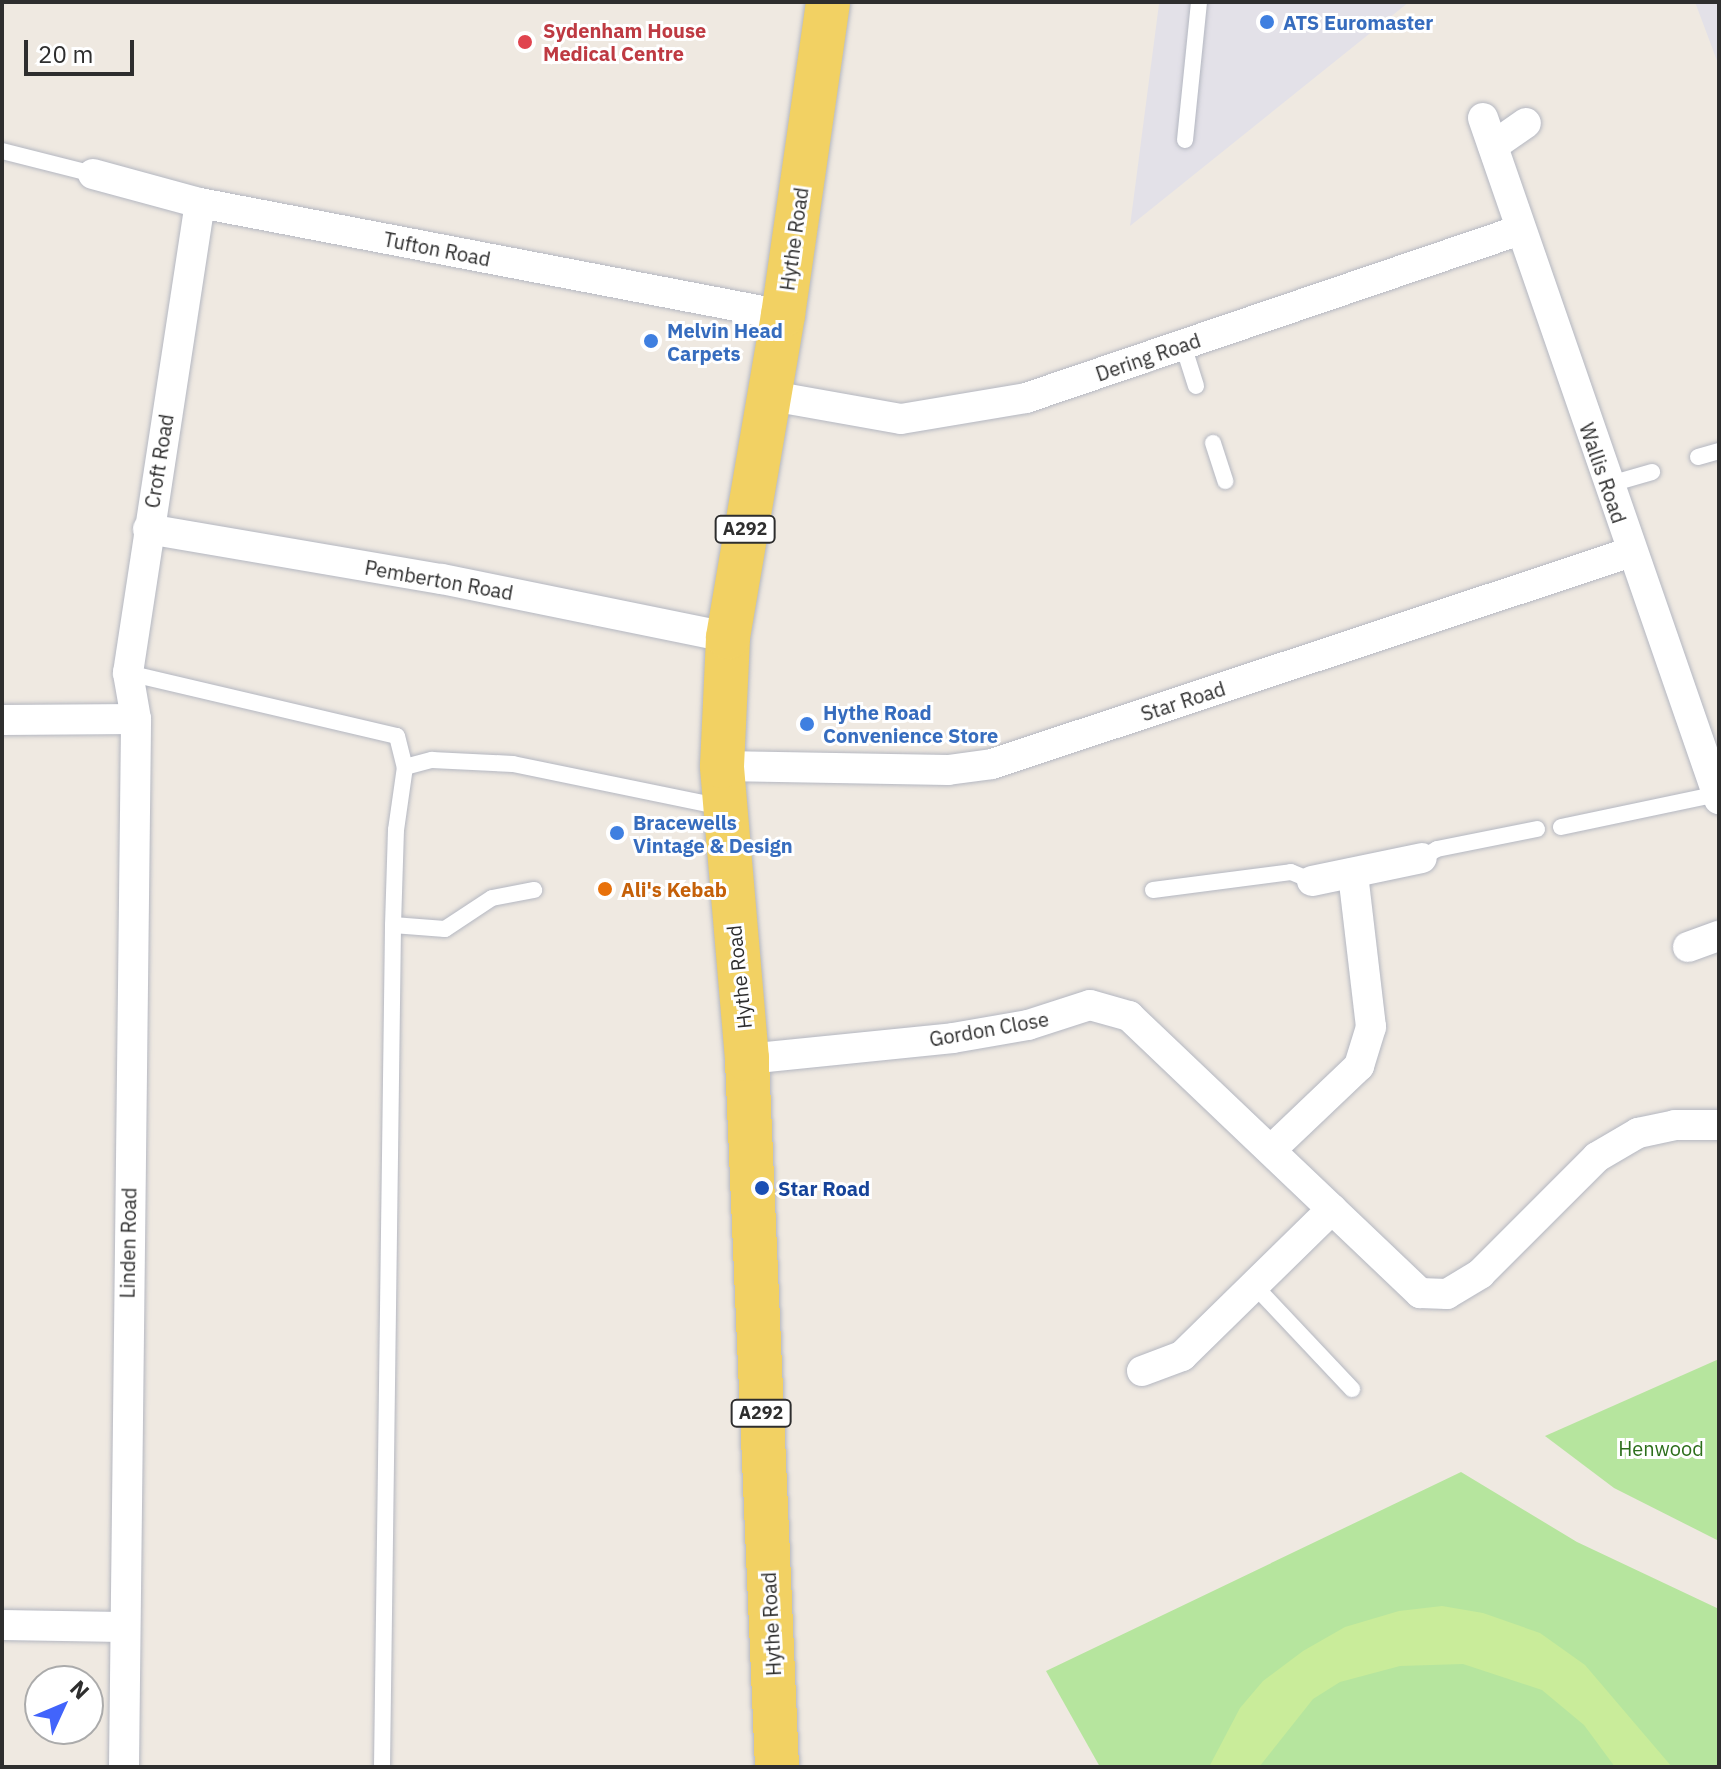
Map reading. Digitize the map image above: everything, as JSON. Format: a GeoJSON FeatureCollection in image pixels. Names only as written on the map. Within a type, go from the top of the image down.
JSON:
{"type":"FeatureCollection","features":[{"type":"Feature","properties":{"kind":"main road","name":"Hythe Road"},"geometry":{"type":"LineString","coordinates":[[777,1767],[747,1059],[723,787],[728,637],[766,395],[783,315],[828,2]]}},
{"type":"Feature","properties":{"kind":"street","name":"Wallis Road"},"geometry":{"type":"LineString","coordinates":[[1526,123],[1488,132],[1607,485],[1718,796]]}},
{"type":"Feature","properties":{"kind":"street","name":"Tufton Road"},"geometry":{"type":"LineString","coordinates":[[93,174],[200,203],[783,315]]}},
{"type":"Feature","properties":{"kind":"street","name":"Croft Road"},"geometry":{"type":"LineString","coordinates":[[136,719],[128,673],[200,203]]}},
{"type":"Feature","properties":{"kind":"street","name":"Dering Road"},"geometry":{"type":"LineString","coordinates":[[766,395],[901,419],[1026,398],[1520,230]]}},
{"type":"Feature","properties":{"kind":"street","name":"Pemberton Road"},"geometry":{"type":"LineString","coordinates":[[148,529],[442,579],[728,637]]}},
{"type":"Feature","properties":{"kind":"street","name":"Star Road"},"geometry":{"type":"LineString","coordinates":[[723,787],[992,764],[1631,552]]}},
{"type":"Feature","properties":{"kind":"street"},"geometry":{"type":"LineString","coordinates":[[2,720],[136,719]]}},
{"type":"Feature","properties":{"kind":"street","name":"Linden Road"},"geometry":{"type":"LineString","coordinates":[[124,1767],[122,1627],[136,719]]}},
{"type":"Feature","properties":{"kind":"street"},"geometry":{"type":"LineString","coordinates":[[1312,881],[1422,858]]}},
{"type":"Feature","properties":{"kind":"street"},"geometry":{"type":"LineString","coordinates":[[1273,1148],[1359,1066],[1371,1027],[1353,873]]}},
{"type":"Feature","properties":{"kind":"street"},"geometry":{"type":"LineString","coordinates":[[1688,947],[1719,936]]}},
{"type":"Feature","properties":{"kind":"street","name":"Gordon Close"},"geometry":{"type":"LineString","coordinates":[[747,1059],[953,1038],[1028,1025],[1090,1005],[1129,1016],[1273,1148],[1420,1293],[1447,1294],[1480,1274],[1597,1157],[1638,1133],[1675,1125],[1719,1125]]}},
{"type":"Feature","properties":{"kind":"street"},"geometry":{"type":"LineString","coordinates":[[1142,1371],[1182,1356],[1332,1209]]}},
{"type":"Feature","properties":{"kind":"street"},"geometry":{"type":"LineString","coordinates":[[2,1625],[122,1627]]}},
{"type":"Feature","properties":{"kind":"lane"},"geometry":{"type":"LineString","coordinates":[[1185,140],[1199,2]]}},
{"type":"Feature","properties":{"kind":"lane"},"geometry":{"type":"LineString","coordinates":[[2,151],[93,174]]}},
{"type":"Feature","properties":{"kind":"lane"},"geometry":{"type":"LineString","coordinates":[[1183,345],[1196,386]]}},
{"type":"Feature","properties":{"kind":"lane"},"geometry":{"type":"LineString","coordinates":[[1213,443],[1225,481]]}},
{"type":"Feature","properties":{"kind":"lane"},"geometry":{"type":"LineString","coordinates":[[1698,457],[1719,451]]}},
{"type":"Feature","properties":{"kind":"lane"},"geometry":{"type":"LineString","coordinates":[[1607,485],[1652,472]]}},
{"type":"Feature","properties":{"kind":"lane"},"geometry":{"type":"LineString","coordinates":[[128,673],[397,736],[405,767],[396,830],[393,925],[382,1767]]}},
{"type":"Feature","properties":{"kind":"lane"},"geometry":{"type":"LineString","coordinates":[[405,767],[432,760],[513,764],[723,787]]}},
{"type":"Feature","properties":{"kind":"lane"},"geometry":{"type":"LineString","coordinates":[[1561,827],[1718,796]]}},
{"type":"Feature","properties":{"kind":"lane"},"geometry":{"type":"LineString","coordinates":[[1422,858],[1437,849],[1537,829]]}},
{"type":"Feature","properties":{"kind":"lane"},"geometry":{"type":"LineString","coordinates":[[1153,890],[1291,872],[1312,881]]}},
{"type":"Feature","properties":{"kind":"lane"},"geometry":{"type":"LineString","coordinates":[[393,925],[445,929],[492,898],[534,890]]}},
{"type":"Feature","properties":{"kind":"lane"},"geometry":{"type":"LineString","coordinates":[[1254,1285],[1352,1389]]}},
{"type":"Feature","properties":{"kind":"shaded area"},"geometry":{"type":"Polygon","coordinates":[[[1154,2],[1409,2],[1130,226],[1159,4],[1154,2]]]}},
{"type":"Feature","properties":{"kind":"shaded area"},"geometry":{"type":"Polygon","coordinates":[[[1695,2],[1719,2],[1719,65],[1716,58],[1695,2]]]}},
{"type":"Feature","properties":{"kind":"green space","name":"Henwood"},"geometry":{"type":"Polygon","coordinates":[[[1719,1359],[1719,1541],[1614,1488],[1545,1436],[1719,1359]]]}},
{"type":"Feature","properties":{"kind":"green space"},"geometry":{"type":"Polygon","coordinates":[[[1461,1472],[1577,1542],[1719,1609],[1719,1767],[1100,1767],[1046,1671],[1461,1472]]]}},
{"type":"Feature","properties":{"kind":"green space"},"geometry":{"type":"Polygon","coordinates":[[[1442,1606],[1483,1613],[1540,1633],[1585,1665],[1672,1767],[1615,1767],[1584,1725],[1542,1690],[1463,1664],[1400,1666],[1340,1682],[1313,1699],[1259,1767],[1209,1767],[1240,1708],[1263,1681],[1303,1651],[1345,1627],[1399,1611],[1442,1606]]]}},
{"type":"Feature","properties":{"kind":"place","name":"ATS Euromaster"},"geometry":{"type":"Point","coordinates":[1267,22]}},
{"type":"Feature","properties":{"kind":"place","name":"Sydenham House Medical Centre"},"geometry":{"type":"Point","coordinates":[525,42]}},
{"type":"Feature","properties":{"kind":"place","name":"Melvin Head Carpets"},"geometry":{"type":"Point","coordinates":[651,341]}},
{"type":"Feature","properties":{"kind":"place","name":"Hythe Road Convenience Store"},"geometry":{"type":"Point","coordinates":[807,724]}},
{"type":"Feature","properties":{"kind":"place","name":"Bracewells Vintage & Design"},"geometry":{"type":"Point","coordinates":[617,833]}},
{"type":"Feature","properties":{"kind":"place","name":"Ali's Kebab"},"geometry":{"type":"Point","coordinates":[605,889]}},
{"type":"Feature","properties":{"kind":"place","name":"Star Road"},"geometry":{"type":"Point","coordinates":[762,1188]}}]}
